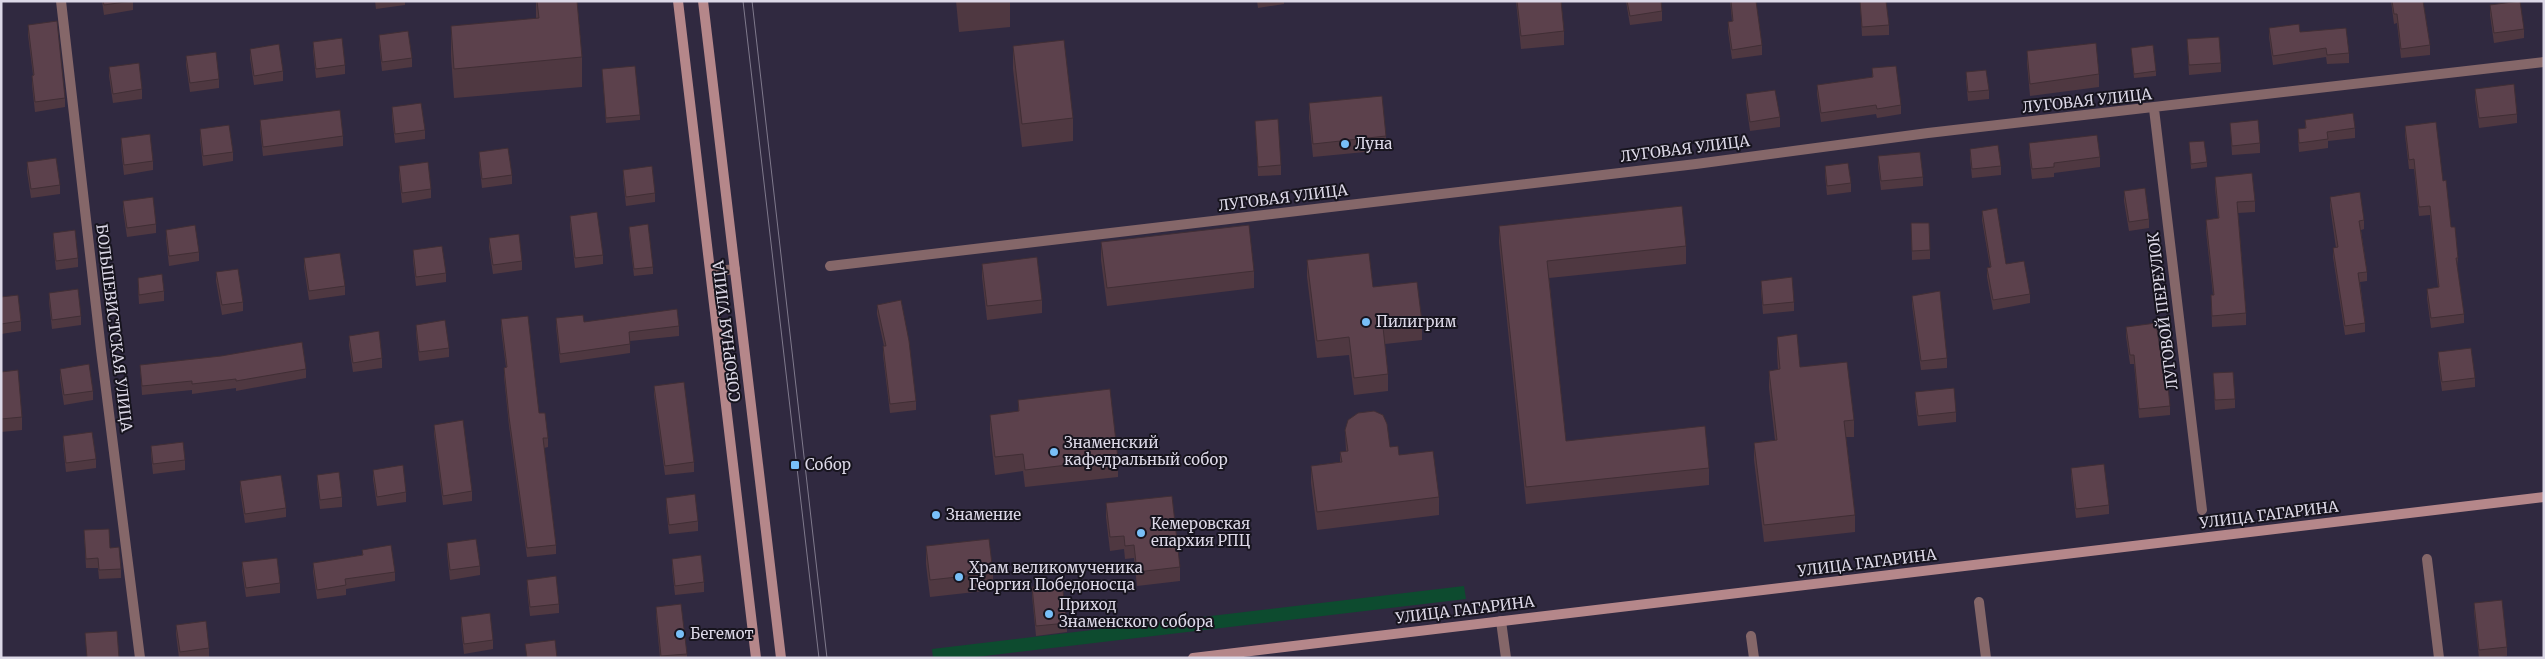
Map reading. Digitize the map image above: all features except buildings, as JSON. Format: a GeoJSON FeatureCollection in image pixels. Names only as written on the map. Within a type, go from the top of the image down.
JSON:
{"type":"FeatureCollection","features":[{"type":"Feature","properties":{"kind":"street","name":"БОЛЬШЕВИСТСКАЯ УЛИЦА"},"geometry":{"type":"LineString","coordinates":[[61,1],[101,350],[140,658]]}},
{"type":"Feature","properties":{"kind":"street","name":"СОБОРНАЯ УЛИЦА"},"geometry":{"type":"LineString","coordinates":[[678,1],[756,658]]}},
{"type":"Feature","properties":{"kind":"street","name":"СОБОРНАЯ УЛИЦА"},"geometry":{"type":"LineString","coordinates":[[703,1],[781,658]]}},
{"type":"Feature","properties":{"kind":"street","name":"ЛУГОВАЯ УЛИЦА"},"geometry":{"type":"LineString","coordinates":[[830,266],[1686,165],[1928,133],[2154,109],[2544,62]]}},
{"type":"Feature","properties":{"kind":"street","name":"ЛУГОВОЙ ПЕРЕУЛОК"},"geometry":{"type":"LineString","coordinates":[[2154,109],[2202,510]]}},
{"type":"Feature","properties":{"kind":"street"},"geometry":{"type":"LineString","coordinates":[[711,272],[735,269]]}},
{"type":"Feature","properties":{"kind":"street","name":"УЛИЦА ГАГАРИНА"},"geometry":{"type":"LineString","coordinates":[[1193,658],[2544,497]]}},
{"type":"Feature","properties":{"kind":"street"},"geometry":{"type":"LineString","coordinates":[[2427,560],[2439,658]]}},
{"type":"Feature","properties":{"kind":"street"},"geometry":{"type":"LineString","coordinates":[[1979,602],[1986,658]]}},
{"type":"Feature","properties":{"kind":"street"},"geometry":{"type":"LineString","coordinates":[[1501,621],[1506,658]]}},
{"type":"Feature","properties":{"kind":"street"},"geometry":{"type":"LineString","coordinates":[[1751,636],[1754,658]]}},
{"type":"Feature","properties":{"kind":"green space"},"geometry":{"type":"Polygon","coordinates":[[[1464,586],[1466,599],[968,658],[933,658],[932,649],[1464,586]]]}},
{"type":"Feature","properties":{"kind":"tram line"},"geometry":{"type":"LineString","coordinates":[[743,1],[819,658]]}},
{"type":"Feature","properties":{"kind":"tram line"},"geometry":{"type":"LineString","coordinates":[[752,1],[827,658]]}},
{"type":"Feature","properties":{"kind":"place","name":"Луна"},"geometry":{"type":"Point","coordinates":[1345,144]}},
{"type":"Feature","properties":{"kind":"place","name":"Пилигрим"},"geometry":{"type":"Point","coordinates":[1366,322]}},
{"type":"Feature","properties":{"kind":"place","name":"Знаменский кафедральный собор"},"geometry":{"type":"Point","coordinates":[1054,452]}},
{"type":"Feature","properties":{"kind":"place","name":"Собор"},"geometry":{"type":"Point","coordinates":[795,465]}},
{"type":"Feature","properties":{"kind":"place","name":"Знамение"},"geometry":{"type":"Point","coordinates":[936,515]}},
{"type":"Feature","properties":{"kind":"place","name":"Кемеровская епархия РПЦ"},"geometry":{"type":"Point","coordinates":[1141,533]}},
{"type":"Feature","properties":{"kind":"place","name":"Храм великомученика Георгия Победоносца"},"geometry":{"type":"Point","coordinates":[959,577]}},
{"type":"Feature","properties":{"kind":"place","name":"Приход Знаменского собора"},"geometry":{"type":"Point","coordinates":[1049,614]}},
{"type":"Feature","properties":{"kind":"place","name":"Бегемот"},"geometry":{"type":"Point","coordinates":[680,634]}}]}
